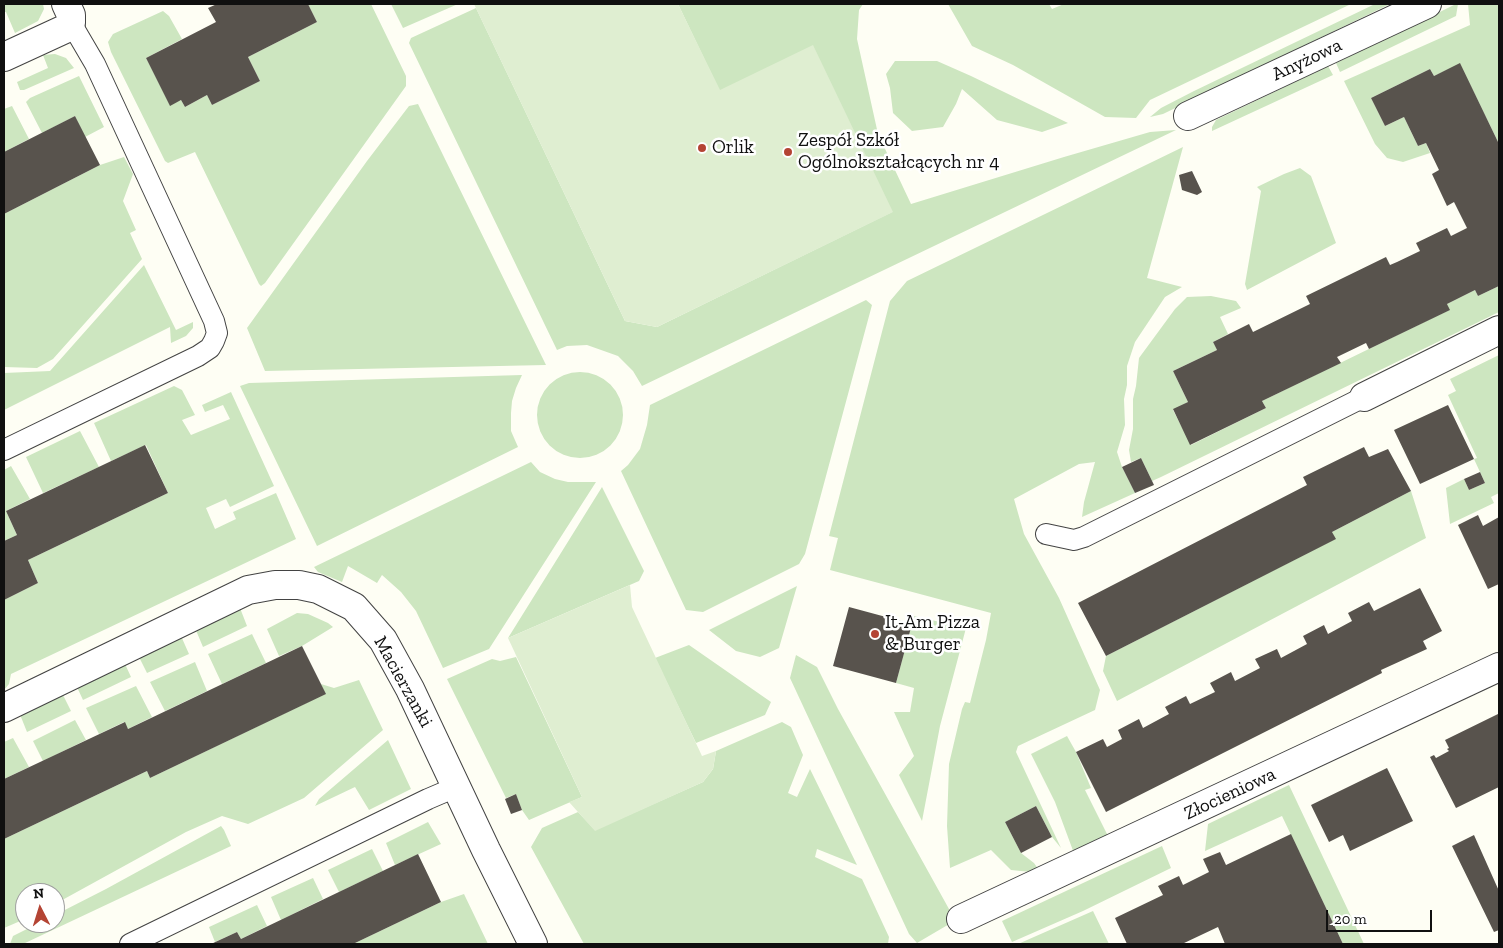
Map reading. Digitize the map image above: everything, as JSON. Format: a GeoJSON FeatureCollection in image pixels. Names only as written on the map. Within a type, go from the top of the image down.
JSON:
{"type":"FeatureCollection","features":[{"type":"Feature","properties":{"kind":"street","name":"Anyżowa"},"geometry":{"type":"LineString","coordinates":[[1188,116],[1427,4]]}},
{"type":"Feature","properties":{"kind":"street"},"geometry":{"type":"LineString","coordinates":[[4,57],[67,28],[69,13]]}},
{"type":"Feature","properties":{"kind":"street"},"geometry":{"type":"LineString","coordinates":[[1364,397],[1499,330]]}},
{"type":"Feature","properties":{"kind":"street","name":"Macierzanki"},"geometry":{"type":"LineString","coordinates":[[4,708],[248,590],[275,585],[299,585],[318,589],[354,607],[383,640],[410,689],[533,944]]}},
{"type":"Feature","properties":{"kind":"street","name":"Złocieniowa"},"geometry":{"type":"LineString","coordinates":[[961,920],[1499,667]]}},
{"type":"Feature","properties":{"kind":"lane"},"geometry":{"type":"LineString","coordinates":[[4,450],[198,356],[210,348],[216,333],[214,321],[95,64],[69,13]]}},
{"type":"Feature","properties":{"kind":"lane"},"geometry":{"type":"LineString","coordinates":[[1046,534],[1074,540],[1084,538],[1364,397]]}},
{"type":"Feature","properties":{"kind":"lane"},"geometry":{"type":"LineString","coordinates":[[130,944],[410,807],[456,787]]}},
{"type":"Feature","properties":{"kind":"green space"},"geometry":{"type":"Polygon","coordinates":[[[4,4],[43,4],[44,9],[38,21],[15,33],[6,12],[4,12],[4,4]]]}},
{"type":"Feature","properties":{"kind":"green space"},"geometry":{"type":"Polygon","coordinates":[[[308,4],[371,4],[406,76],[406,86],[261,286],[195,152],[168,163],[165,161],[111,52],[108,42],[113,34],[163,11],[169,16],[182,39],[146,58],[170,105],[181,100],[185,107],[207,95],[212,105],[260,81],[248,57],[317,22],[308,4]]]}},
{"type":"Feature","properties":{"kind":"green space"},"geometry":{"type":"Polygon","coordinates":[[[391,4],[458,4],[403,28],[391,4]]]}},
{"type":"Feature","properties":{"kind":"green space","name":"Orlik"},"geometry":{"type":"Polygon","coordinates":[[[474,4],[678,4],[720,90],[813,45],[893,212],[657,327],[625,321],[474,4]]]}},
{"type":"Feature","properties":{"kind":"green space"},"geometry":{"type":"Polygon","coordinates":[[[678,4],[863,4],[859,10],[857,39],[878,134],[911,204],[1150,132],[1176,130],[642,386],[633,371],[618,356],[587,345],[567,346],[557,350],[409,43],[411,38],[476,8],[625,321],[657,327],[892,212],[719,90],[678,4]]]}},
{"type":"Feature","properties":{"kind":"green space"},"geometry":{"type":"Polygon","coordinates":[[[948,4],[1049,4],[1052,9],[1064,4],[1351,4],[1150,100],[1136,118],[1105,117],[1013,65],[972,46],[948,4]]]}},
{"type":"Feature","properties":{"kind":"green space"},"geometry":{"type":"Polygon","coordinates":[[[1375,4],[1390,4],[1163,114],[1150,117],[1161,108],[1194,91],[1375,4]]]}},
{"type":"Feature","properties":{"kind":"green space"},"geometry":{"type":"Polygon","coordinates":[[[1458,4],[1456,16],[1340,72],[1336,63],[1458,4]]]}},
{"type":"Feature","properties":{"kind":"green space"},"geometry":{"type":"Polygon","coordinates":[[[1468,4],[1499,4],[1499,144],[1460,64],[1434,76],[1430,69],[1371,98],[1385,126],[1404,117],[1418,146],[1426,143],[1430,153],[1403,162],[1387,158],[1375,144],[1344,81],[1470,25],[1468,4]]]}},
{"type":"Feature","properties":{"kind":"green space"},"geometry":{"type":"Polygon","coordinates":[[[55,54],[66,58],[74,68],[24,90],[20,90],[17,82],[48,68],[43,55],[55,54]]]}},
{"type":"Feature","properties":{"kind":"green space"},"geometry":{"type":"Polygon","coordinates":[[[895,61],[937,61],[1068,123],[1042,132],[997,120],[962,89],[943,127],[912,131],[893,113],[886,74],[895,61]]]}},
{"type":"Feature","properties":{"kind":"green space"},"geometry":{"type":"Polygon","coordinates":[[[1328,66],[1333,75],[1212,131],[1216,120],[1328,66]]]}},
{"type":"Feature","properties":{"kind":"green space"},"geometry":{"type":"Polygon","coordinates":[[[79,76],[104,127],[85,137],[75,116],[42,133],[26,102],[30,98],[79,76]]]}},
{"type":"Feature","properties":{"kind":"green space"},"geometry":{"type":"Polygon","coordinates":[[[418,104],[546,365],[265,371],[247,328],[367,161],[409,106],[418,104]]]}},
{"type":"Feature","properties":{"kind":"green space"},"geometry":{"type":"Polygon","coordinates":[[[12,106],[29,139],[4,152],[4,109],[12,106]]]}},
{"type":"Feature","properties":{"kind":"green space"},"geometry":{"type":"Polygon","coordinates":[[[1183,147],[1147,278],[1182,287],[1165,297],[1135,342],[1127,366],[1127,385],[1124,399],[1125,425],[1117,452],[1135,493],[1082,517],[1084,502],[1095,462],[1079,464],[1014,499],[1024,534],[1059,598],[1100,690],[1095,710],[1018,746],[1016,752],[1061,848],[1052,837],[1036,806],[1005,822],[1021,853],[1034,863],[1041,873],[1011,870],[991,850],[950,868],[947,826],[949,764],[962,709],[965,702],[970,703],[991,613],[830,570],[838,538],[829,536],[890,301],[907,281],[1183,147]]]}},
{"type":"Feature","properties":{"kind":"green space"},"geometry":{"type":"Polygon","coordinates":[[[124,157],[133,174],[123,201],[136,230],[130,233],[142,259],[53,359],[37,368],[4,367],[4,214],[100,165],[124,157]]]}},
{"type":"Feature","properties":{"kind":"green space"},"geometry":{"type":"Polygon","coordinates":[[[1300,168],[1311,176],[1336,243],[1247,290],[1245,284],[1261,191],[1257,187],[1300,168]]]}},
{"type":"Feature","properties":{"kind":"green space"},"geometry":{"type":"Polygon","coordinates":[[[144,265],[176,330],[193,322],[193,328],[186,336],[171,343],[170,327],[4,410],[4,373],[50,371],[144,265]]]}},
{"type":"Feature","properties":{"kind":"green space"},"geometry":{"type":"Polygon","coordinates":[[[1499,286],[1499,312],[1161,477],[1152,481],[1141,458],[1131,462],[1129,450],[1133,429],[1133,399],[1139,358],[1175,309],[1187,297],[1211,296],[1236,301],[1241,308],[1220,317],[1228,334],[1213,342],[1217,350],[1173,371],[1188,402],[1173,410],[1191,445],[1266,408],[1262,401],[1449,310],[1447,304],[1475,290],[1478,296],[1499,286]]]}},
{"type":"Feature","properties":{"kind":"green space"},"geometry":{"type":"Polygon","coordinates":[[[866,300],[872,305],[805,554],[799,564],[703,612],[686,610],[621,471],[640,449],[647,425],[650,405],[866,300]]]}},
{"type":"Feature","properties":{"kind":"green space"},"geometry":{"type":"Polygon","coordinates":[[[1499,355],[1499,493],[1491,497],[1494,503],[1450,524],[1446,488],[1464,479],[1469,490],[1485,483],[1474,459],[1477,458],[1448,395],[1456,391],[1450,379],[1499,355]]]}},
{"type":"Feature","properties":{"kind":"green space"},"geometry":{"type":"Polygon","coordinates":[[[580,372],[604,379],[616,391],[623,415],[616,439],[604,451],[580,458],[556,451],[544,439],[537,415],[544,391],[556,379],[580,372]]]}},
{"type":"Feature","properties":{"kind":"green space"},"geometry":{"type":"Polygon","coordinates":[[[522,375],[512,401],[511,413],[511,431],[518,447],[317,546],[240,386],[249,383],[522,375]]]}},
{"type":"Feature","properties":{"kind":"green space"},"geometry":{"type":"Polygon","coordinates":[[[174,386],[182,390],[195,415],[182,420],[191,435],[230,419],[223,405],[205,412],[202,405],[231,392],[274,486],[230,507],[226,499],[206,508],[215,529],[236,519],[233,512],[276,493],[296,539],[11,674],[9,684],[4,690],[4,600],[38,583],[28,560],[168,493],[146,445],[111,461],[94,423],[174,386]]]}},
{"type":"Feature","properties":{"kind":"green space"},"geometry":{"type":"Polygon","coordinates":[[[80,431],[99,467],[43,493],[26,457],[80,431]]]}},
{"type":"Feature","properties":{"kind":"green space"},"geometry":{"type":"Polygon","coordinates":[[[531,462],[540,472],[555,479],[568,482],[596,482],[489,649],[443,668],[416,611],[401,592],[382,575],[377,583],[348,566],[342,582],[318,572],[314,567],[531,462]]]}},
{"type":"Feature","properties":{"kind":"green space"},"geometry":{"type":"Polygon","coordinates":[[[11,466],[30,499],[6,511],[17,535],[4,541],[4,470],[11,466]]]}},
{"type":"Feature","properties":{"kind":"green space"},"geometry":{"type":"Polygon","coordinates":[[[602,487],[644,571],[639,581],[508,638],[602,487]]]}},
{"type":"Feature","properties":{"kind":"green space"},"geometry":{"type":"Polygon","coordinates":[[[1411,491],[1426,538],[1117,701],[1103,671],[1106,656],[1335,539],[1332,532],[1411,491]]]}},
{"type":"Feature","properties":{"kind":"green space"},"geometry":{"type":"Polygon","coordinates":[[[630,585],[632,607],[702,756],[716,751],[713,769],[703,782],[595,831],[569,802],[582,797],[508,638],[630,585]]]}},
{"type":"Feature","properties":{"kind":"green space"},"geometry":{"type":"Polygon","coordinates":[[[797,586],[779,648],[760,657],[736,651],[709,630],[797,586]]]}},
{"type":"Feature","properties":{"kind":"green space"},"geometry":{"type":"Polygon","coordinates":[[[240,608],[247,626],[203,647],[195,628],[240,608]]]}},
{"type":"Feature","properties":{"kind":"green space"},"geometry":{"type":"Polygon","coordinates":[[[297,613],[308,614],[333,627],[302,646],[279,656],[267,629],[297,613]]]}},
{"type":"Feature","properties":{"kind":"green space"},"geometry":{"type":"Polygon","coordinates":[[[914,616],[966,628],[940,726],[922,821],[899,775],[914,756],[894,712],[910,712],[914,688],[896,683],[914,616]]]}},
{"type":"Feature","properties":{"kind":"green space"},"geometry":{"type":"Polygon","coordinates":[[[252,634],[266,663],[222,684],[208,654],[252,634]]]}},
{"type":"Feature","properties":{"kind":"green space"},"geometry":{"type":"Polygon","coordinates":[[[181,636],[189,654],[147,673],[138,655],[181,636]]]}},
{"type":"Feature","properties":{"kind":"green space"},"geometry":{"type":"Polygon","coordinates":[[[689,645],[771,702],[765,715],[696,743],[655,658],[689,645]]]}},
{"type":"Feature","properties":{"kind":"green space"},"geometry":{"type":"Polygon","coordinates":[[[796,655],[817,667],[838,709],[949,909],[951,923],[917,943],[909,934],[790,678],[796,655]]]}},
{"type":"Feature","properties":{"kind":"green space"},"geometry":{"type":"Polygon","coordinates":[[[516,657],[582,797],[529,820],[522,810],[516,794],[506,798],[447,679],[492,659],[500,661],[516,657]]]}},
{"type":"Feature","properties":{"kind":"green space"},"geometry":{"type":"Polygon","coordinates":[[[195,662],[207,691],[165,711],[150,682],[195,662]]]}},
{"type":"Feature","properties":{"kind":"green space"},"geometry":{"type":"Polygon","coordinates":[[[125,664],[131,677],[83,700],[76,685],[125,664]]]}},
{"type":"Feature","properties":{"kind":"green space"},"geometry":{"type":"Polygon","coordinates":[[[359,680],[383,730],[304,798],[248,824],[222,816],[186,832],[65,899],[65,883],[15,883],[15,923],[4,928],[4,839],[147,771],[150,778],[325,694],[321,684],[334,688],[359,680]]]}},
{"type":"Feature","properties":{"kind":"green space"},"geometry":{"type":"Polygon","coordinates":[[[136,686],[152,717],[128,729],[124,722],[99,734],[86,708],[136,686]]]}},
{"type":"Feature","properties":{"kind":"green space"},"geometry":{"type":"Polygon","coordinates":[[[62,693],[71,711],[27,732],[19,712],[62,693]]]}},
{"type":"Feature","properties":{"kind":"green space"},"geometry":{"type":"Polygon","coordinates":[[[75,720],[86,740],[43,761],[33,741],[75,720]]]}},
{"type":"Feature","properties":{"kind":"green space"},"geometry":{"type":"Polygon","coordinates":[[[782,722],[791,727],[803,755],[788,793],[797,797],[810,769],[857,865],[817,849],[815,857],[862,879],[889,937],[888,944],[584,944],[531,847],[542,828],[578,812],[595,830],[703,782],[713,769],[716,751],[782,722]]]}},
{"type":"Feature","properties":{"kind":"green space"},"geometry":{"type":"Polygon","coordinates":[[[1067,736],[1091,788],[1085,790],[1110,840],[1075,856],[1055,802],[1031,754],[1067,736]]]}},
{"type":"Feature","properties":{"kind":"green space"},"geometry":{"type":"Polygon","coordinates":[[[13,738],[29,767],[4,779],[4,742],[13,738]]]}},
{"type":"Feature","properties":{"kind":"green space"},"geometry":{"type":"Polygon","coordinates":[[[388,740],[411,789],[369,810],[355,787],[315,806],[319,799],[388,740]]]}},
{"type":"Feature","properties":{"kind":"green space"},"geometry":{"type":"Polygon","coordinates":[[[1289,785],[1364,944],[1343,944],[1282,816],[1205,851],[1208,824],[1289,785]]]}},
{"type":"Feature","properties":{"kind":"green space"},"geometry":{"type":"Polygon","coordinates":[[[428,822],[441,844],[395,865],[386,843],[428,822]]]}},
{"type":"Feature","properties":{"kind":"green space"},"geometry":{"type":"Polygon","coordinates":[[[221,826],[231,846],[65,924],[65,910],[221,826]]]}},
{"type":"Feature","properties":{"kind":"green space"},"geometry":{"type":"Polygon","coordinates":[[[1162,846],[1171,868],[1083,911],[1012,942],[1002,921],[1162,846]]]}},
{"type":"Feature","properties":{"kind":"green space"},"geometry":{"type":"Polygon","coordinates":[[[372,849],[383,871],[339,892],[328,870],[372,849]]]}},
{"type":"Feature","properties":{"kind":"green space"},"geometry":{"type":"Polygon","coordinates":[[[313,878],[323,899],[281,920],[271,897],[313,878]]]}},
{"type":"Feature","properties":{"kind":"green space"},"geometry":{"type":"Polygon","coordinates":[[[464,894],[488,944],[353,944],[441,902],[464,894]]]}},
{"type":"Feature","properties":{"kind":"green space"},"geometry":{"type":"Polygon","coordinates":[[[257,905],[267,926],[241,939],[237,932],[215,942],[209,927],[257,905]]]}},
{"type":"Feature","properties":{"kind":"green space"},"geometry":{"type":"Polygon","coordinates":[[[1093,911],[1109,944],[1018,944],[1093,911]]]}},
{"type":"Feature","properties":{"kind":"green space"},"geometry":{"type":"Polygon","coordinates":[[[19,933],[46,933],[23,944],[10,944],[13,936],[19,933]]]}},
{"type":"Feature","properties":{"kind":"building"},"geometry":{"type":"Polygon","coordinates":[[[217,4],[308,4],[317,22],[248,57],[260,81],[212,105],[207,95],[185,107],[181,100],[170,106],[146,58],[216,22],[208,8],[217,4]]]}},
{"type":"Feature","properties":{"kind":"building"},"geometry":{"type":"Polygon","coordinates":[[[1460,63],[1499,144],[1499,286],[1478,296],[1475,290],[1447,304],[1450,310],[1369,349],[1366,343],[1337,357],[1341,363],[1262,401],[1266,408],[1190,445],[1173,409],[1188,402],[1173,371],[1217,350],[1213,342],[1249,324],[1253,332],[1310,304],[1306,296],[1386,257],[1390,265],[1420,251],[1416,243],[1447,228],[1451,236],[1467,228],[1454,202],[1447,206],[1432,174],[1439,170],[1426,143],[1418,146],[1404,117],[1385,126],[1371,98],[1430,69],[1434,76],[1460,63]]]}},
{"type":"Feature","properties":{"kind":"building"},"geometry":{"type":"Polygon","coordinates":[[[75,116],[100,165],[4,214],[4,152],[75,116]]]}},
{"type":"Feature","properties":{"kind":"building"},"geometry":{"type":"Polygon","coordinates":[[[1192,171],[1202,192],[1197,195],[1182,190],[1179,175],[1192,171]]]}},
{"type":"Feature","properties":{"kind":"building"},"geometry":{"type":"Polygon","coordinates":[[[1448,405],[1474,459],[1420,484],[1394,430],[1448,405]]]}},
{"type":"Feature","properties":{"kind":"building"},"geometry":{"type":"Polygon","coordinates":[[[145,445],[168,493],[28,560],[38,583],[4,600],[4,541],[17,535],[6,511],[145,445]]]}},
{"type":"Feature","properties":{"kind":"building"},"geometry":{"type":"Polygon","coordinates":[[[1364,447],[1369,457],[1388,449],[1411,491],[1332,532],[1336,539],[1106,656],[1078,603],[1307,485],[1303,477],[1364,447]]]}},
{"type":"Feature","properties":{"kind":"building"},"geometry":{"type":"Polygon","coordinates":[[[1141,458],[1154,485],[1135,493],[1122,467],[1141,458]]]}},
{"type":"Feature","properties":{"kind":"building"},"geometry":{"type":"Polygon","coordinates":[[[1480,472],[1485,483],[1469,490],[1464,479],[1480,472]]]}},
{"type":"Feature","properties":{"kind":"building"},"geometry":{"type":"Polygon","coordinates":[[[1478,515],[1483,526],[1499,517],[1499,584],[1488,589],[1458,525],[1478,515]]]}},
{"type":"Feature","properties":{"kind":"building"},"geometry":{"type":"Polygon","coordinates":[[[1420,588],[1442,631],[1423,641],[1427,649],[1381,670],[1382,673],[1106,812],[1076,752],[1103,739],[1107,747],[1122,739],[1118,730],[1139,719],[1143,728],[1169,714],[1165,707],[1186,696],[1190,704],[1215,692],[1210,683],[1231,672],[1235,681],[1260,668],[1255,659],[1277,649],[1281,658],[1307,644],[1303,636],[1324,625],[1328,634],[1352,621],[1348,613],[1369,602],[1374,611],[1420,588]]]}},
{"type":"Feature","properties":{"kind":"building","name":"It-Am Pizza & Burger"},"geometry":{"type":"Polygon","coordinates":[[[849,607],[912,624],[896,683],[833,666],[849,607]]]}},
{"type":"Feature","properties":{"kind":"building"},"geometry":{"type":"Polygon","coordinates":[[[302,646],[326,694],[150,778],[147,771],[4,839],[4,779],[125,722],[128,729],[302,646]]]}},
{"type":"Feature","properties":{"kind":"building"},"geometry":{"type":"Polygon","coordinates":[[[1498,714],[1499,787],[1456,808],[1430,757],[1434,755],[1436,758],[1449,751],[1445,740],[1498,714]]]}},
{"type":"Feature","properties":{"kind":"building"},"geometry":{"type":"Polygon","coordinates":[[[1387,768],[1413,821],[1350,851],[1343,835],[1329,842],[1311,805],[1387,768]]]}},
{"type":"Feature","properties":{"kind":"building"},"geometry":{"type":"Polygon","coordinates":[[[516,794],[522,810],[511,814],[505,799],[516,794]]]}},
{"type":"Feature","properties":{"kind":"building"},"geometry":{"type":"Polygon","coordinates":[[[1036,806],[1052,837],[1021,853],[1005,822],[1036,806]]]}},
{"type":"Feature","properties":{"kind":"building"},"geometry":{"type":"Polygon","coordinates":[[[1291,834],[1343,944],[1225,944],[1218,927],[1182,944],[1127,944],[1115,918],[1163,895],[1158,886],[1179,876],[1183,885],[1209,872],[1203,859],[1220,852],[1226,865],[1291,834]]]}},
{"type":"Feature","properties":{"kind":"building"},"geometry":{"type":"Polygon","coordinates":[[[1474,835],[1499,891],[1499,930],[1494,932],[1452,846],[1474,835]]]}},
{"type":"Feature","properties":{"kind":"building"},"geometry":{"type":"Polygon","coordinates":[[[418,854],[441,902],[353,944],[211,944],[237,932],[241,939],[418,854]]]}},
{"type":"Feature","properties":{"kind":"place","name":"Orlik"},"geometry":{"type":"Point","coordinates":[702,148]}},
{"type":"Feature","properties":{"kind":"place","name":"Zespół Szkół Ogólnokształcących nr 4"},"geometry":{"type":"Point","coordinates":[788,152]}},
{"type":"Feature","properties":{"kind":"place","name":"It-Am Pizza & Burger"},"geometry":{"type":"Point","coordinates":[875,634]}}]}
